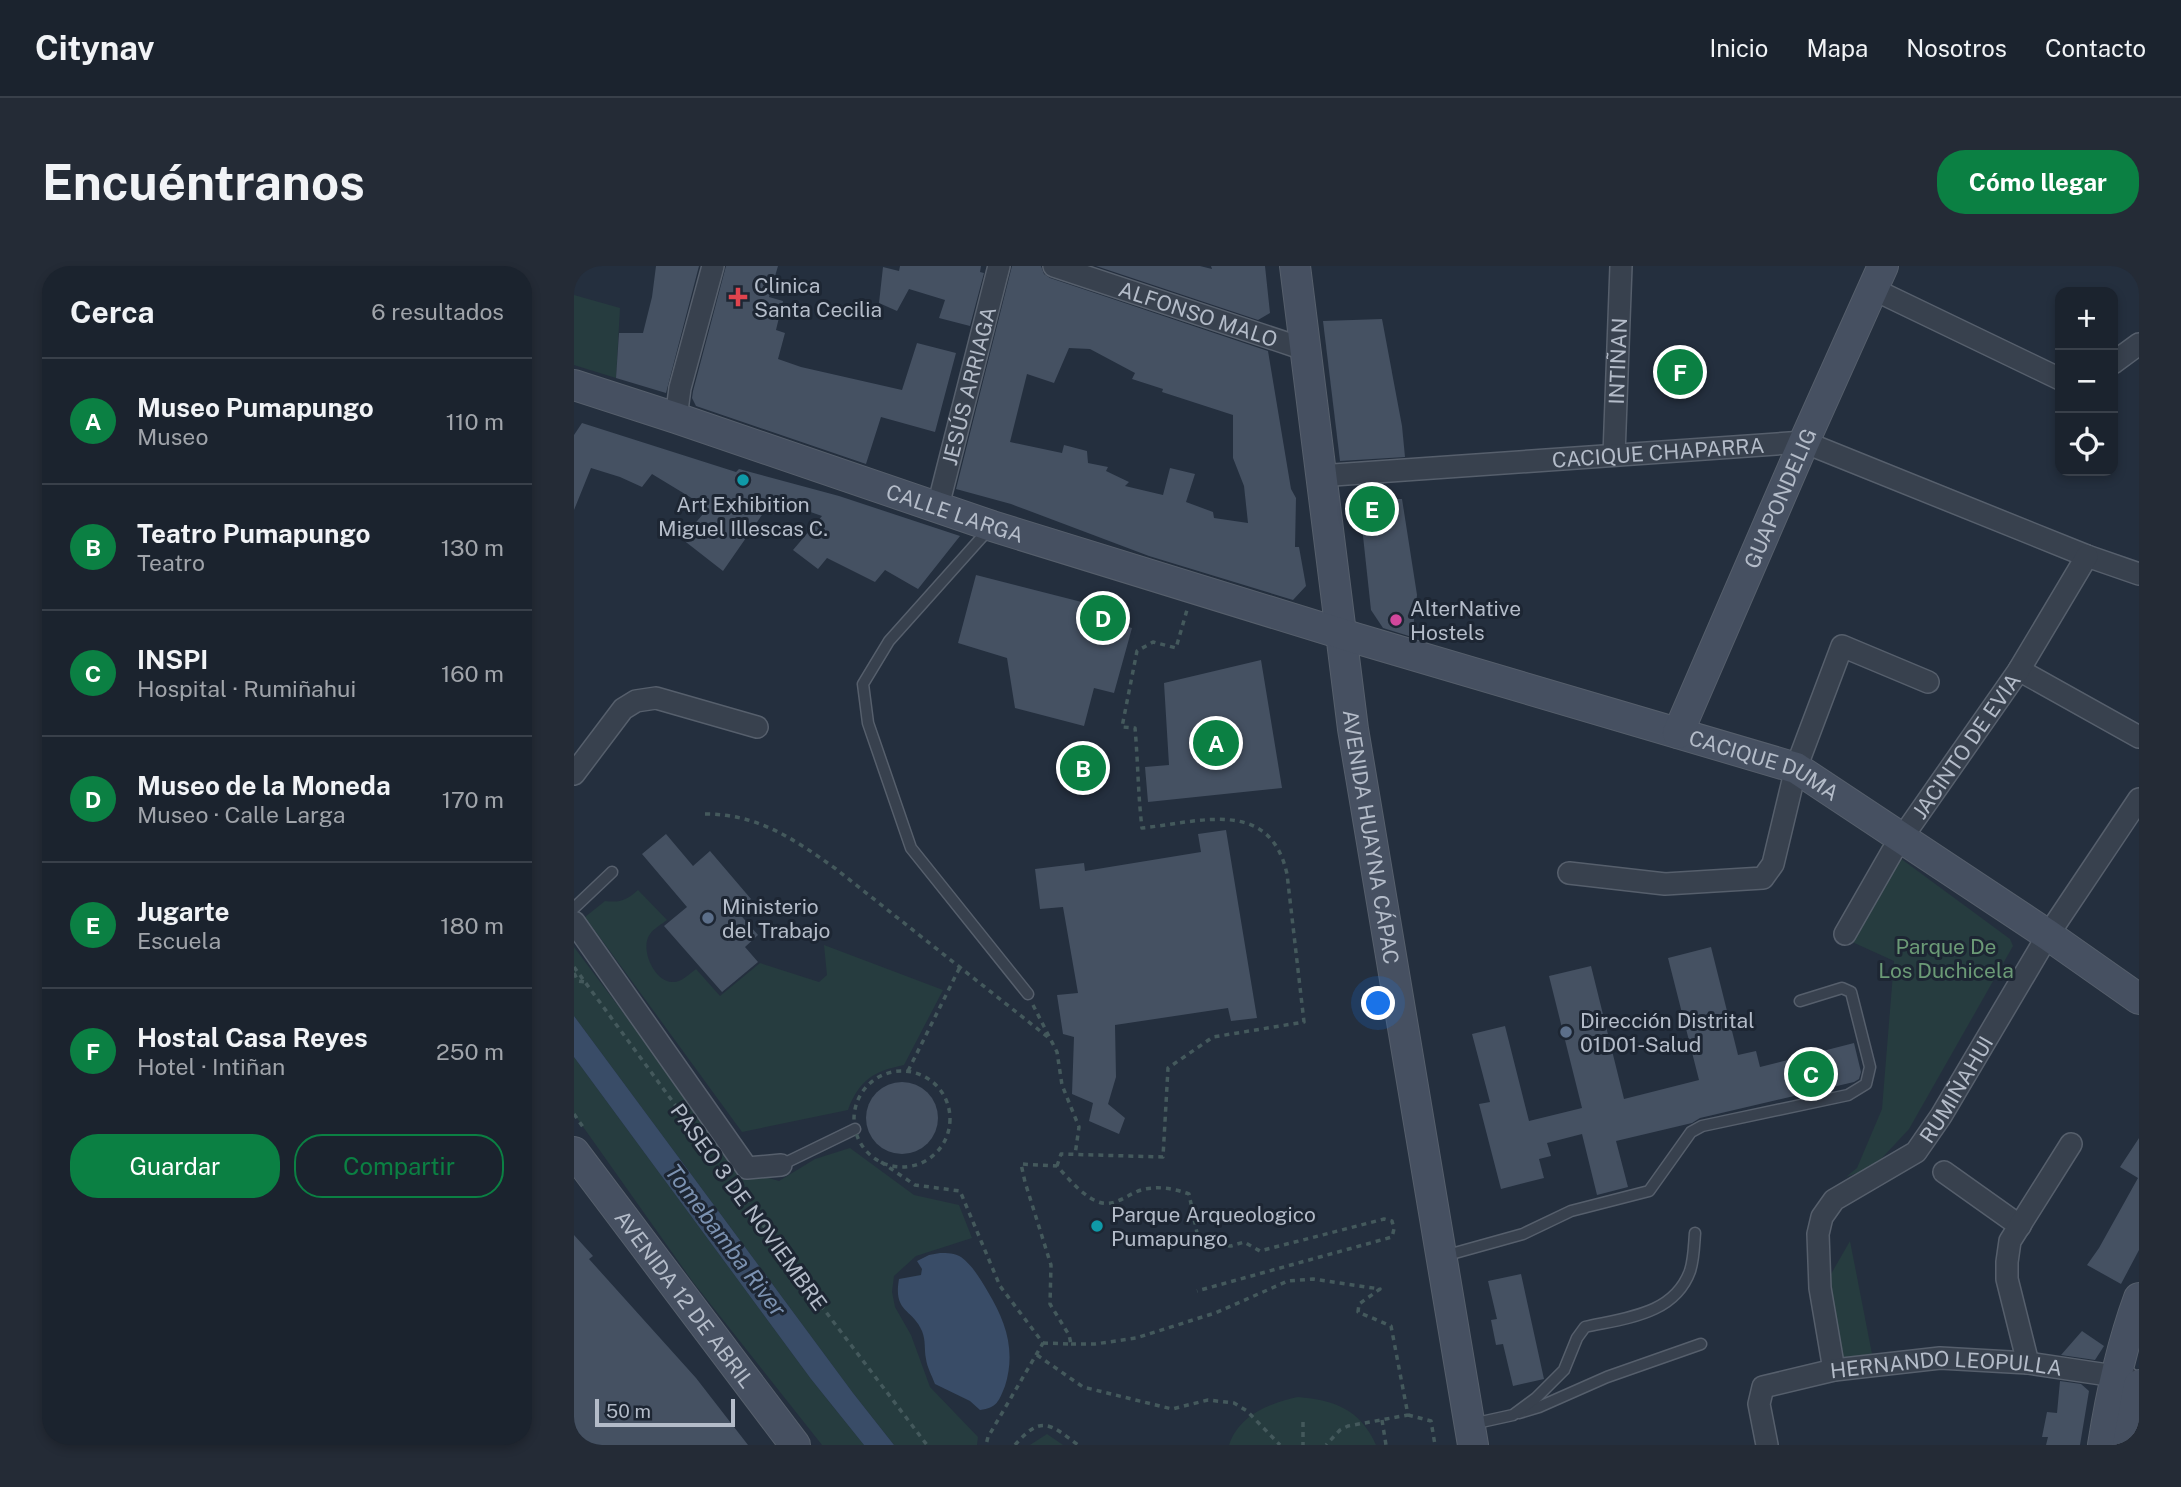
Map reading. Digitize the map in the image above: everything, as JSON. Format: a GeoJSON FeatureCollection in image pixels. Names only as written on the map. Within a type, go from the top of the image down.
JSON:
{"type":"FeatureCollection","features":[{"type":"Feature","properties":{"kind":"street"},"geometry":{"type":"LineString","coordinates":[[676,418],[680,388],[713,266]]}},
{"type":"Feature","properties":{"kind":"street","name":"JESÚS ARRIAGA"},"geometry":{"type":"LineString","coordinates":[[938,506],[999,266]]}},
{"type":"Feature","properties":{"kind":"street","name":"ALFONSO MALO"},"geometry":{"type":"LineString","coordinates":[[1054,266],[1304,349]]}},
{"type":"Feature","properties":{"kind":"street","name":"AVENIDA HUAYNA CÁPAC"},"geometry":{"type":"LineString","coordinates":[[1295,266],[1319,476],[1353,729],[1471,1435]]}},
{"type":"Feature","properties":{"kind":"street","name":"INTIÑAN"},"geometry":{"type":"LineString","coordinates":[[1614,455],[1621,266]]}},
{"type":"Feature","properties":{"kind":"street"},"geometry":{"type":"LineString","coordinates":[[1878,277],[2055,376]]}},
{"type":"Feature","properties":{"kind":"street","name":"GUAPONDELIG"},"geometry":{"type":"LineString","coordinates":[[1678,733],[1878,277]]}},
{"type":"Feature","properties":{"kind":"street"},"geometry":{"type":"LineString","coordinates":[[2118,359],[2139,344]]}},
{"type":"Feature","properties":{"kind":"street","name":"CALLE LARGA"},"geometry":{"type":"LineString","coordinates":[[574,385],[992,526],[1340,633]]}},
{"type":"Feature","properties":{"kind":"street","name":"CACIQUE CHAPARRA"},"geometry":{"type":"LineString","coordinates":[[1319,476],[1804,442],[2087,556],[2139,574]]}},
{"type":"Feature","properties":{"kind":"street","name":"JACINTO DE EVIA"},"geometry":{"type":"LineString","coordinates":[[1845,934],[1901,839],[2020,670],[2087,556]]}},
{"type":"Feature","properties":{"kind":"street","name":"CACIQUE DUMA"},"geometry":{"type":"LineString","coordinates":[[1340,633],[1796,768],[2049,935],[2139,999]]}},
{"type":"Feature","properties":{"kind":"street"},"geometry":{"type":"LineString","coordinates":[[1569,873],[1665,884],[1763,878],[1773,864],[1796,768],[1842,646],[1928,682]]}},
{"type":"Feature","properties":{"kind":"street"},"geometry":{"type":"LineString","coordinates":[[2020,670],[2139,737]]}},
{"type":"Feature","properties":{"kind":"street"},"geometry":{"type":"LineString","coordinates":[[574,774],[623,709],[636,701],[656,698],[757,727]]}},
{"type":"Feature","properties":{"kind":"street","name":"RUMIÑAHUI"},"geometry":{"type":"LineString","coordinates":[[1834,1370],[1820,1288],[1818,1234],[1822,1217],[1833,1200],[1916,1152],[1941,1116],[2049,935],[2139,799]]}},
{"type":"Feature","properties":{"kind":"street","name":"PASEO 3 DE NOVIEMBRE"},"geometry":{"type":"LineString","coordinates":[[574,922],[747,1168],[781,1165]]}},
{"type":"Feature","properties":{"kind":"street"},"geometry":{"type":"LineString","coordinates":[[2028,1363],[2007,1279],[2010,1241],[2071,1144]]}},
{"type":"Feature","properties":{"kind":"street","name":"AVENIDA 12 DE ABRIL"},"geometry":{"type":"LineString","coordinates":[[574,1152],[795,1445]]}},
{"type":"Feature","properties":{"kind":"street"},"geometry":{"type":"LineString","coordinates":[[1944,1172],[2020,1226]]}},
{"type":"Feature","properties":{"kind":"street"},"geometry":{"type":"LineString","coordinates":[[2128,1445],[2131,1380],[2124,1339],[2139,1298]]}},
{"type":"Feature","properties":{"kind":"street","name":"HERNANDO LEOPULLA"},"geometry":{"type":"LineString","coordinates":[[1767,1445],[1759,1404],[1763,1387],[1834,1370],[1940,1358],[2028,1363],[2131,1380]]}},
{"type":"Feature","properties":{"kind":"street"},"geometry":{"type":"LineString","coordinates":[[2103,1445],[2131,1380]]}},
{"type":"Feature","properties":{"kind":"lane"},"geometry":{"type":"LineString","coordinates":[[992,526],[889,641],[863,684],[868,723],[911,848],[1028,994]]}},
{"type":"Feature","properties":{"kind":"lane"},"geometry":{"type":"LineString","coordinates":[[574,908],[612,872]]}},
{"type":"Feature","properties":{"kind":"lane"},"geometry":{"type":"LineString","coordinates":[[1441,1257],[1523,1234],[1570,1211],[1649,1191],[1691,1132],[1702,1126],[1848,1095],[1866,1084],[1870,1067],[1851,992],[1842,988],[1800,1001]]}},
{"type":"Feature","properties":{"kind":"lane"},"geometry":{"type":"LineString","coordinates":[[781,1165],[855,1129]]}},
{"type":"Feature","properties":{"kind":"lane"},"geometry":{"type":"LineString","coordinates":[[1513,1415],[1564,1370],[1577,1338],[1585,1327],[1655,1310],[1670,1301],[1684,1284],[1691,1268],[1695,1233]]}},
{"type":"Feature","properties":{"kind":"lane"},"geometry":{"type":"LineString","coordinates":[[1471,1435],[1617,1373],[1701,1344]]}},
{"type":"Feature","properties":{"kind":"path"},"geometry":{"type":"LineString","coordinates":[[1057,1166],[1061,1154],[1163,1157],[1168,1068],[1213,1037],[1304,1022],[1287,874],[1283,856],[1269,835],[1256,825],[1227,819],[1142,828],[1135,728],[1122,727],[1137,652],[1153,642],[1176,648],[1194,588]]}},
{"type":"Feature","properties":{"kind":"path"},"geometry":{"type":"LineString","coordinates":[[705,814],[724,814],[749,819],[803,846],[836,869],[1048,1038]]}},
{"type":"Feature","properties":{"kind":"path","name":"PASEO 3 DE NOVIEMBRE"},"geometry":{"type":"LineString","coordinates":[[574,967],[698,1135]]}},
{"type":"Feature","properties":{"kind":"path"},"geometry":{"type":"LineString","coordinates":[[907,1072],[960,967]]}},
{"type":"Feature","properties":{"kind":"path"},"geometry":{"type":"LineString","coordinates":[[574,973],[578,981],[586,983]]}},
{"type":"Feature","properties":{"kind":"path"},"geometry":{"type":"LineString","coordinates":[[1028,994],[1057,1052],[1062,1085],[1079,1127],[1075,1154]]}},
{"type":"Feature","properties":{"kind":"path"},"geometry":{"type":"LineString","coordinates":[[881,1162],[897,1167],[912,1166],[927,1160],[939,1150],[947,1137],[949,1107],[942,1093],[931,1081],[917,1073],[884,1074],[870,1083],[860,1095],[854,1111],[855,1129],[864,1149],[881,1162],[915,1185],[960,1191],[1000,1286],[1043,1343]]}},
{"type":"Feature","properties":{"kind":"path"},"geometry":{"type":"LineString","coordinates":[[1071,1344],[1069,1335],[1050,1304],[1051,1265],[1021,1164],[1057,1166],[1076,1187],[1097,1202],[1121,1202],[1143,1189],[1170,1188],[1189,1194],[1197,1233],[1207,1245],[1231,1247],[1244,1242],[1260,1251],[1384,1219],[1392,1221],[1392,1237],[1197,1291]]}},
{"type":"Feature","properties":{"kind":"path","name":"PASEO 3 DE NOVIEMBRE"},"geometry":{"type":"LineString","coordinates":[[728,1176],[828,1316],[927,1445]]}},
{"type":"Feature","properties":{"kind":"path"},"geometry":{"type":"LineString","coordinates":[[1043,1343],[1095,1344],[1136,1338],[1215,1313],[1269,1287],[1288,1281],[1313,1279],[1380,1289],[1359,1304],[1358,1312],[1391,1326],[1408,1415]]}},
{"type":"Feature","properties":{"kind":"path"},"geometry":{"type":"LineString","coordinates":[[986,1445],[988,1437],[1043,1343]]}},
{"type":"Feature","properties":{"kind":"path"},"geometry":{"type":"LineString","coordinates":[[1037,1355],[1083,1387],[1172,1409],[1208,1400],[1234,1403],[1247,1410],[1280,1445]]}},
{"type":"Feature","properties":{"kind":"path"},"geometry":{"type":"LineString","coordinates":[[1326,1445],[1340,1430],[1348,1426],[1408,1415],[1431,1421],[1435,1445]]}},
{"type":"Feature","properties":{"kind":"path"},"geometry":{"type":"LineString","coordinates":[[1381,1420],[1386,1445]]}},
{"type":"Feature","properties":{"kind":"path"},"geometry":{"type":"LineString","coordinates":[[1303,1422],[1303,1445]]}},
{"type":"Feature","properties":{"kind":"path"},"geometry":{"type":"LineString","coordinates":[[1015,1445],[1030,1428],[1042,1425],[1052,1427],[1078,1445]]}},
{"type":"Feature","properties":{"kind":"green space"},"geometry":{"type":"Polygon","coordinates":[[[574,295],[620,308],[616,378],[574,365],[574,295]]]}},
{"type":"Feature","properties":{"kind":"green space","name":"Parque De Los Duchicela"},"geometry":{"type":"Polygon","coordinates":[[[1881,844],[2010,939],[2013,946],[1909,1129],[1882,1158],[1865,1170],[1846,1177],[1857,1168],[1882,1109],[1894,961],[1839,936],[1883,849],[1881,844]]]}},
{"type":"Feature","properties":{"kind":"green space"},"geometry":{"type":"Polygon","coordinates":[[[638,890],[667,920],[650,934],[646,948],[655,971],[666,981],[679,981],[696,969],[720,996],[760,963],[819,982],[827,975],[824,945],[943,990],[904,1065],[884,1070],[869,1078],[857,1091],[848,1110],[742,1132],[585,917],[605,901],[623,900],[638,890]]]}},
{"type":"Feature","properties":{"kind":"green space"},"geometry":{"type":"Polygon","coordinates":[[[574,947],[703,1119],[749,1172],[779,1181],[815,1159],[850,1148],[914,1195],[959,1205],[972,1238],[916,1256],[894,1276],[892,1292],[895,1307],[911,1335],[930,1387],[978,1437],[977,1445],[894,1445],[574,1016],[574,947]]]}},
{"type":"Feature","properties":{"kind":"green space"},"geometry":{"type":"Polygon","coordinates":[[[574,1057],[811,1379],[864,1445],[822,1445],[693,1282],[574,1114],[574,1057]]]}},
{"type":"Feature","properties":{"kind":"green space"},"geometry":{"type":"Polygon","coordinates":[[[1850,1241],[1873,1359],[1844,1360],[1841,1356],[1827,1281],[1850,1241]]]}},
{"type":"Feature","properties":{"kind":"green space"},"geometry":{"type":"Polygon","coordinates":[[[1298,1397],[1334,1404],[1354,1415],[1370,1433],[1376,1445],[1229,1445],[1248,1418],[1266,1407],[1298,1397]]]}},
{"type":"Feature","properties":{"kind":"green space"},"geometry":{"type":"Polygon","coordinates":[[[1047,1434],[1063,1445],[1030,1445],[1047,1434]]]}},
{"type":"Feature","properties":{"kind":"water","name":"Tomebamba River"},"geometry":{"type":"Polygon","coordinates":[[[574,1016],[894,1445],[864,1445],[811,1379],[574,1057],[574,1016]]]}},
{"type":"Feature","properties":{"kind":"water"},"geometry":{"type":"Polygon","coordinates":[[[940,1253],[961,1257],[969,1265],[988,1292],[1004,1326],[1009,1349],[1008,1373],[999,1400],[986,1409],[980,1410],[970,1401],[935,1384],[927,1362],[922,1331],[899,1298],[899,1279],[921,1275],[922,1269],[917,1261],[940,1253]]]}},
{"type":"Feature","properties":{"kind":"building"},"geometry":{"type":"Polygon","coordinates":[[[656,266],[699,266],[666,393],[616,378],[619,333],[643,333],[656,266]]]}},
{"type":"Feature","properties":{"kind":"building"},"geometry":{"type":"Polygon","coordinates":[[[726,266],[778,266],[769,297],[783,301],[776,330],[785,333],[778,359],[801,367],[902,390],[917,343],[956,353],[935,432],[881,417],[866,464],[696,406],[692,398],[693,391],[726,266]]]}},
{"type":"Feature","properties":{"kind":"building"},"geometry":{"type":"Polygon","coordinates":[[[900,266],[981,266],[980,272],[984,273],[970,326],[939,318],[945,300],[909,289],[897,311],[879,303],[883,267],[899,271],[900,266]]]}},
{"type":"Feature","properties":{"kind":"building"},"geometry":{"type":"Polygon","coordinates":[[[1012,266],[1041,266],[1044,274],[1050,278],[1268,351],[1291,489],[1296,498],[1295,547],[1299,547],[1306,586],[1293,600],[1149,556],[1011,504],[956,489],[1012,266]],[[1069,348],[1054,383],[1027,374],[1010,442],[1062,453],[1064,445],[1087,451],[1088,463],[1108,467],[1106,471],[1129,482],[1125,486],[1163,495],[1170,468],[1195,474],[1186,502],[1213,512],[1214,518],[1248,523],[1244,486],[1233,458],[1233,415],[1162,392],[1163,389],[1132,379],[1135,373],[1090,349],[1069,348]]]}},
{"type":"Feature","properties":{"kind":"building"},"geometry":{"type":"Polygon","coordinates":[[[1096,266],[1200,266],[1212,269],[1211,266],[1265,266],[1270,313],[1258,320],[1096,266]]]}},
{"type":"Feature","properties":{"kind":"building"},"geometry":{"type":"Polygon","coordinates":[[[1382,319],[1402,426],[1405,457],[1340,461],[1323,321],[1382,319]]]}},
{"type":"Feature","properties":{"kind":"building"},"geometry":{"type":"Polygon","coordinates":[[[582,423],[736,472],[739,469],[839,496],[960,536],[918,589],[885,570],[875,582],[827,558],[818,569],[793,550],[822,516],[773,499],[723,571],[682,539],[708,508],[652,474],[642,487],[591,468],[574,510],[574,435],[582,423]]]}},
{"type":"Feature","properties":{"kind":"building"},"geometry":{"type":"Polygon","coordinates":[[[1359,499],[1402,499],[1417,595],[1412,637],[1383,628],[1371,610],[1359,499]]]}},
{"type":"Feature","properties":{"kind":"building"},"geometry":{"type":"Polygon","coordinates":[[[976,575],[1113,610],[1109,622],[1132,628],[1114,693],[1094,688],[1084,726],[1015,708],[1007,658],[958,643],[976,575]]]}},
{"type":"Feature","properties":{"kind":"building"},"geometry":{"type":"Polygon","coordinates":[[[1261,660],[1282,788],[1148,802],[1145,767],[1169,765],[1164,683],[1261,660]]]}},
{"type":"Feature","properties":{"kind":"building"},"geometry":{"type":"Polygon","coordinates":[[[1226,830],[1257,1018],[1231,1021],[1228,1008],[1115,1025],[1116,1077],[1108,1104],[1125,1118],[1119,1134],[1089,1121],[1093,1103],[1072,1094],[1074,1037],[1063,1034],[1057,995],[1078,993],[1063,907],[1040,909],[1035,869],[1084,863],[1085,871],[1201,852],[1198,834],[1226,830]]]}},
{"type":"Feature","properties":{"kind":"building","name":"Ministerio del Trabajo"},"geometry":{"type":"Polygon","coordinates":[[[666,834],[693,866],[710,851],[751,899],[737,911],[758,935],[745,947],[758,962],[722,992],[664,926],[687,907],[642,854],[666,834]]]}},
{"type":"Feature","properties":{"kind":"building"},"geometry":{"type":"Polygon","coordinates":[[[1711,947],[1738,1055],[1756,1051],[1760,1067],[1854,1043],[1861,1072],[1859,1079],[1616,1141],[1628,1187],[1597,1195],[1582,1134],[1547,1143],[1551,1156],[1539,1159],[1544,1178],[1501,1189],[1479,1104],[1490,1102],[1472,1034],[1505,1026],[1529,1121],[1582,1108],[1549,976],[1591,966],[1624,1099],[1699,1080],[1668,958],[1711,947]]]}},
{"type":"Feature","properties":{"kind":"building"},"geometry":{"type":"Polygon","coordinates":[[[909,1082],[928,1092],[936,1104],[936,1132],[928,1144],[916,1152],[895,1154],[876,1144],[868,1132],[866,1111],[876,1092],[888,1084],[909,1082]]]}},
{"type":"Feature","properties":{"kind":"building"},"geometry":{"type":"Polygon","coordinates":[[[2139,1138],[2139,1250],[2121,1284],[2087,1265],[2138,1178],[2120,1167],[2139,1138]]]}},
{"type":"Feature","properties":{"kind":"building"},"geometry":{"type":"Polygon","coordinates":[[[574,1235],[593,1256],[589,1259],[696,1378],[748,1445],[574,1445],[574,1235]]]}},
{"type":"Feature","properties":{"kind":"building"},"geometry":{"type":"Polygon","coordinates":[[[1521,1274],[1544,1379],[1513,1386],[1503,1344],[1496,1345],[1491,1320],[1497,1319],[1488,1281],[1521,1274]]]}},
{"type":"Feature","properties":{"kind":"building"},"geometry":{"type":"Polygon","coordinates":[[[2082,1331],[2104,1346],[2095,1360],[2061,1355],[2082,1331]]]}},
{"type":"Feature","properties":{"kind":"building"},"geometry":{"type":"Polygon","coordinates":[[[2060,1381],[2081,1384],[2089,1391],[2080,1445],[2046,1445],[2048,1437],[2042,1437],[2047,1412],[2057,1413],[2060,1381]]]}},
{"type":"Feature","properties":{"kind":"place","name":"Clinica Santa Cecilia"},"geometry":{"type":"Point","coordinates":[738,297]}},
{"type":"Feature","properties":{"kind":"place","name":"Hostal Casa Reyes"},"geometry":{"type":"Point","coordinates":[1680,372]}},
{"type":"Feature","properties":{"kind":"place","name":"Art Exhibition Miguel Illescas C."},"geometry":{"type":"Point","coordinates":[743,480]}},
{"type":"Feature","properties":{"kind":"place","name":"Jugarte"},"geometry":{"type":"Point","coordinates":[1372,509]}},
{"type":"Feature","properties":{"kind":"place","name":"Museo de la Moneda"},"geometry":{"type":"Point","coordinates":[1103,618]}},
{"type":"Feature","properties":{"kind":"place","name":"AlterNative Hostels"},"geometry":{"type":"Point","coordinates":[1396,620]}},
{"type":"Feature","properties":{"kind":"place","name":"Museo Pumapungo"},"geometry":{"type":"Point","coordinates":[1216,743]}},
{"type":"Feature","properties":{"kind":"place","name":"Teatro Pumapungo"},"geometry":{"type":"Point","coordinates":[1083,768]}},
{"type":"Feature","properties":{"kind":"place","name":"Ministerio del Trabajo"},"geometry":{"type":"Point","coordinates":[708,918]}},
{"type":"Feature","properties":{"kind":"place","name":"Dirección Distrital 01D01-Salud"},"geometry":{"type":"Point","coordinates":[1566,1032]}},
{"type":"Feature","properties":{"kind":"place","name":"INSPI"},"geometry":{"type":"Point","coordinates":[1811,1074]}},
{"type":"Feature","properties":{"kind":"place","name":"Parque Arqueologico Pumapungo"},"geometry":{"type":"Point","coordinates":[1097,1226]}}]}
